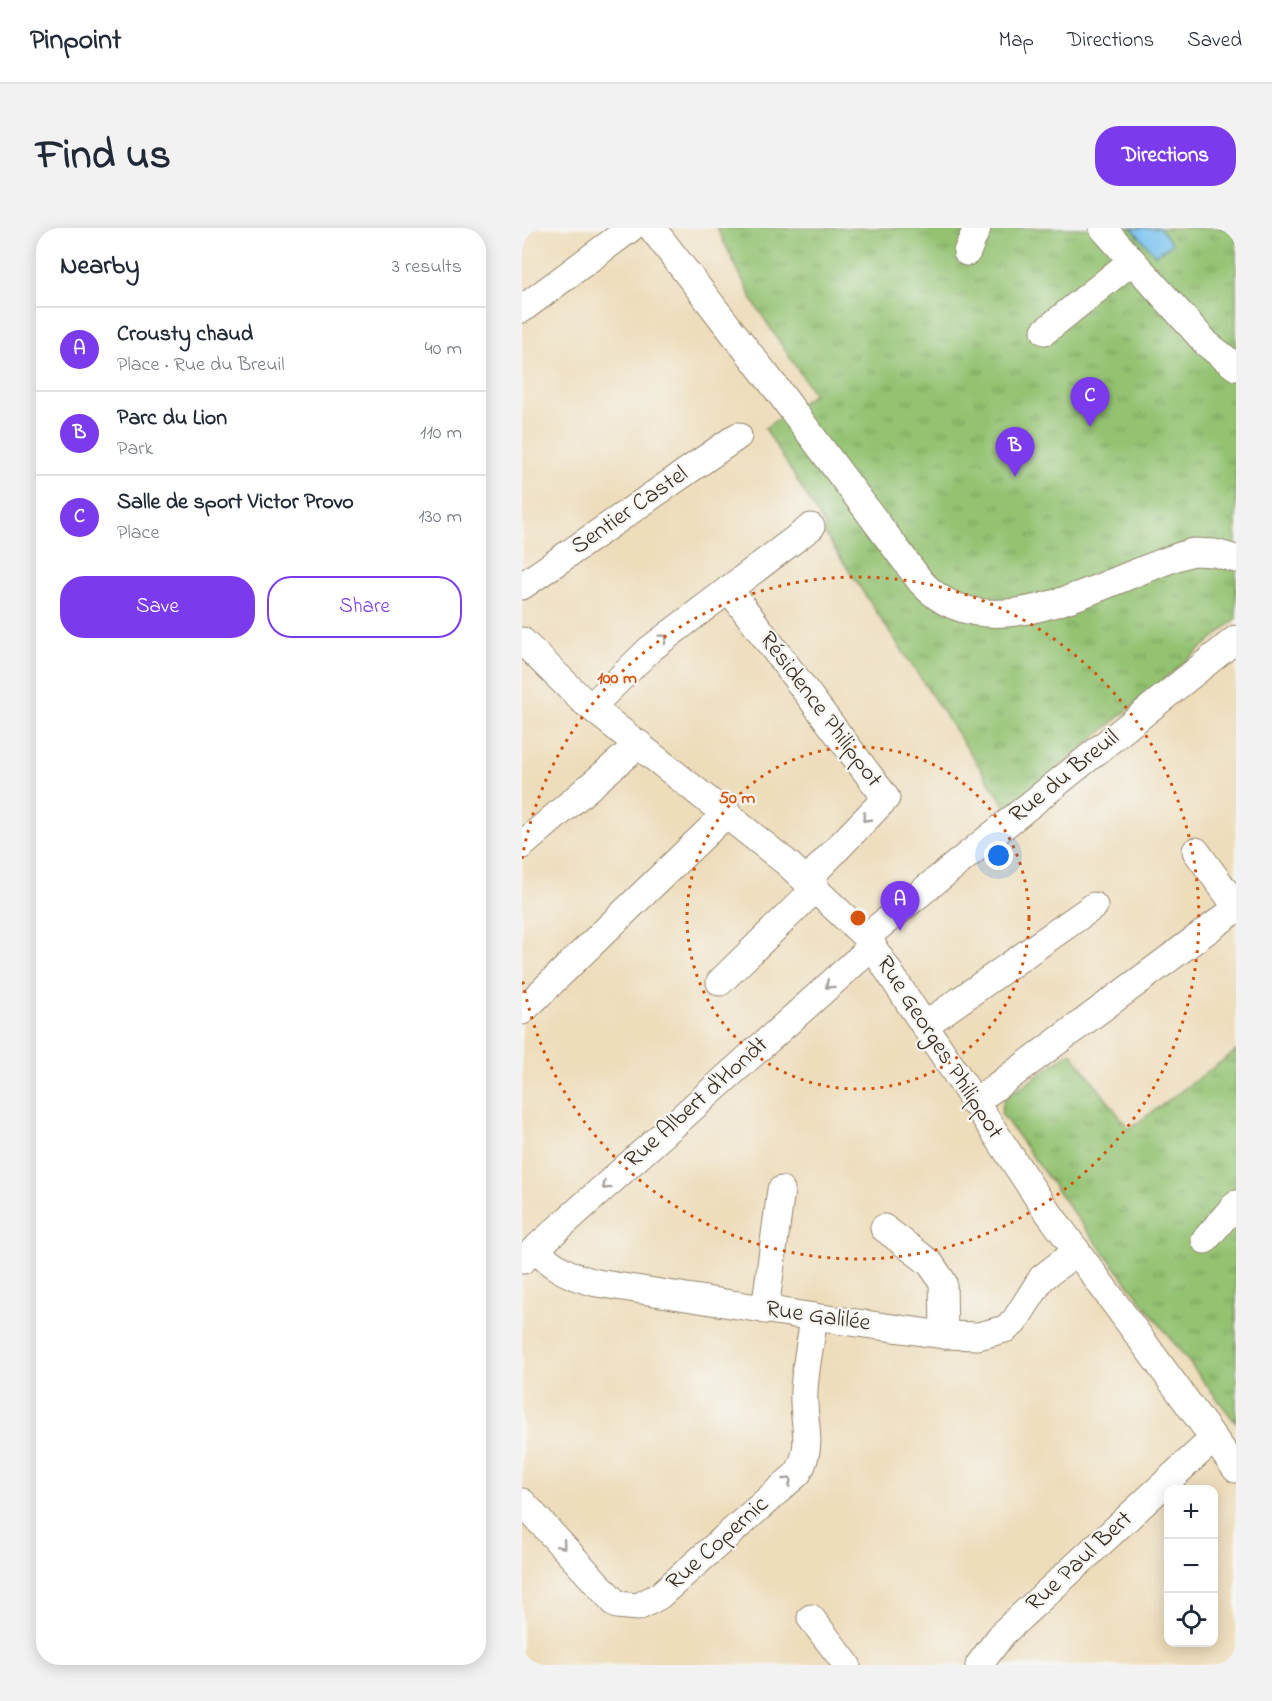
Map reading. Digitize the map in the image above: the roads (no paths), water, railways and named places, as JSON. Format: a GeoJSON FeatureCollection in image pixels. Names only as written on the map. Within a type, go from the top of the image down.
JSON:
{"type":"FeatureCollection","features":[{"type":"Feature","properties":{"kind":"street"},"geometry":{"type":"LineString","coordinates":[[522,309],[631,228]]}},
{"type":"Feature","properties":{"kind":"street"},"geometry":{"type":"LineString","coordinates":[[652,228],[776,388],[921,582],[939,600],[971,612],[993,614],[1022,611],[1051,604],[1193,552],[1215,553],[1236,559]]}},
{"type":"Feature","properties":{"kind":"street"},"geometry":{"type":"LineString","coordinates":[[1103,228],[1207,344],[1236,367]]}},
{"type":"Feature","properties":{"kind":"street"},"geometry":{"type":"LineString","coordinates":[[1045,331],[1132,261]]}},
{"type":"Feature","properties":{"kind":"street","name":"Sentier Castel"},"geometry":{"type":"LineString","coordinates":[[522,585],[738,436]]}},
{"type":"Feature","properties":{"kind":"street"},"geometry":{"type":"LineString","coordinates":[[591,707],[650,649],[811,527]]}},
{"type":"Feature","properties":{"kind":"street","name":"Résidence Philippot"},"geometry":{"type":"LineString","coordinates":[[729,589],[886,798],[812,884]]}},
{"type":"Feature","properties":{"kind":"street","name":"Rue du Breuil"},"geometry":{"type":"LineString","coordinates":[[869,942],[1236,639]]}},
{"type":"Feature","properties":{"kind":"street","name":"Rue Georges Philippot"},"geometry":{"type":"LineString","coordinates":[[522,640],[562,682],[591,707],[727,813],[812,884],[869,942],[1040,1201],[1236,1469]]}},
{"type":"Feature","properties":{"kind":"street"},"geometry":{"type":"LineString","coordinates":[[522,845],[639,744]]}},
{"type":"Feature","properties":{"kind":"street"},"geometry":{"type":"LineString","coordinates":[[522,1011],[727,813]]}},
{"type":"Feature","properties":{"kind":"street"},"geometry":{"type":"LineString","coordinates":[[974,1103],[1236,907],[1196,851]]}},
{"type":"Feature","properties":{"kind":"street"},"geometry":{"type":"LineString","coordinates":[[720,982],[812,884]]}},
{"type":"Feature","properties":{"kind":"street"},"geometry":{"type":"LineString","coordinates":[[925,1025],[1094,906]]}},
{"type":"Feature","properties":{"kind":"street","name":"Rue Albert d'Hondt"},"geometry":{"type":"LineString","coordinates":[[528,1255],[869,942]]}},
{"type":"Feature","properties":{"kind":"street"},"geometry":{"type":"LineString","coordinates":[[765,1310],[781,1190]]}},
{"type":"Feature","properties":{"kind":"street"},"geometry":{"type":"LineString","coordinates":[[1205,1240],[1236,1204]]}},
{"type":"Feature","properties":{"kind":"street"},"geometry":{"type":"LineString","coordinates":[[884,1228],[930,1263],[943,1282],[944,1335]]}},
{"type":"Feature","properties":{"kind":"street","name":"Rue Galilée"},"geometry":{"type":"LineString","coordinates":[[528,1255],[575,1278],[765,1310],[944,1335],[978,1336],[1005,1329],[1014,1322],[1042,1278],[1077,1251]]}},
{"type":"Feature","properties":{"kind":"street","name":"Rue Copernic"},"geometry":{"type":"LineString","coordinates":[[522,1502],[617,1605],[638,1607],[660,1596],[798,1473],[804,1463],[808,1440],[804,1388],[814,1317]]}},
{"type":"Feature","properties":{"kind":"street","name":"Rue Paul Bert"},"geometry":{"type":"LineString","coordinates":[[979,1665],[1002,1633],[1213,1439]]}},
{"type":"Feature","properties":{"kind":"street"},"geometry":{"type":"LineString","coordinates":[[812,1618],[847,1665]]}},
{"type":"Feature","properties":{"kind":"water"},"geometry":{"type":"Polygon","coordinates":[[[1132,228],[1160,228],[1172,244],[1155,255],[1132,228]]]}},
{"type":"Feature","properties":{"kind":"place","name":"Salle de sport Victor Provo"},"geometry":{"type":"Point","coordinates":[1090,427]}},
{"type":"Feature","properties":{"kind":"place","name":"Parc du Lion"},"geometry":{"type":"Point","coordinates":[1015,477]}},
{"type":"Feature","properties":{"kind":"place","name":"Crousty chaud"},"geometry":{"type":"Point","coordinates":[900,931]}}]}
